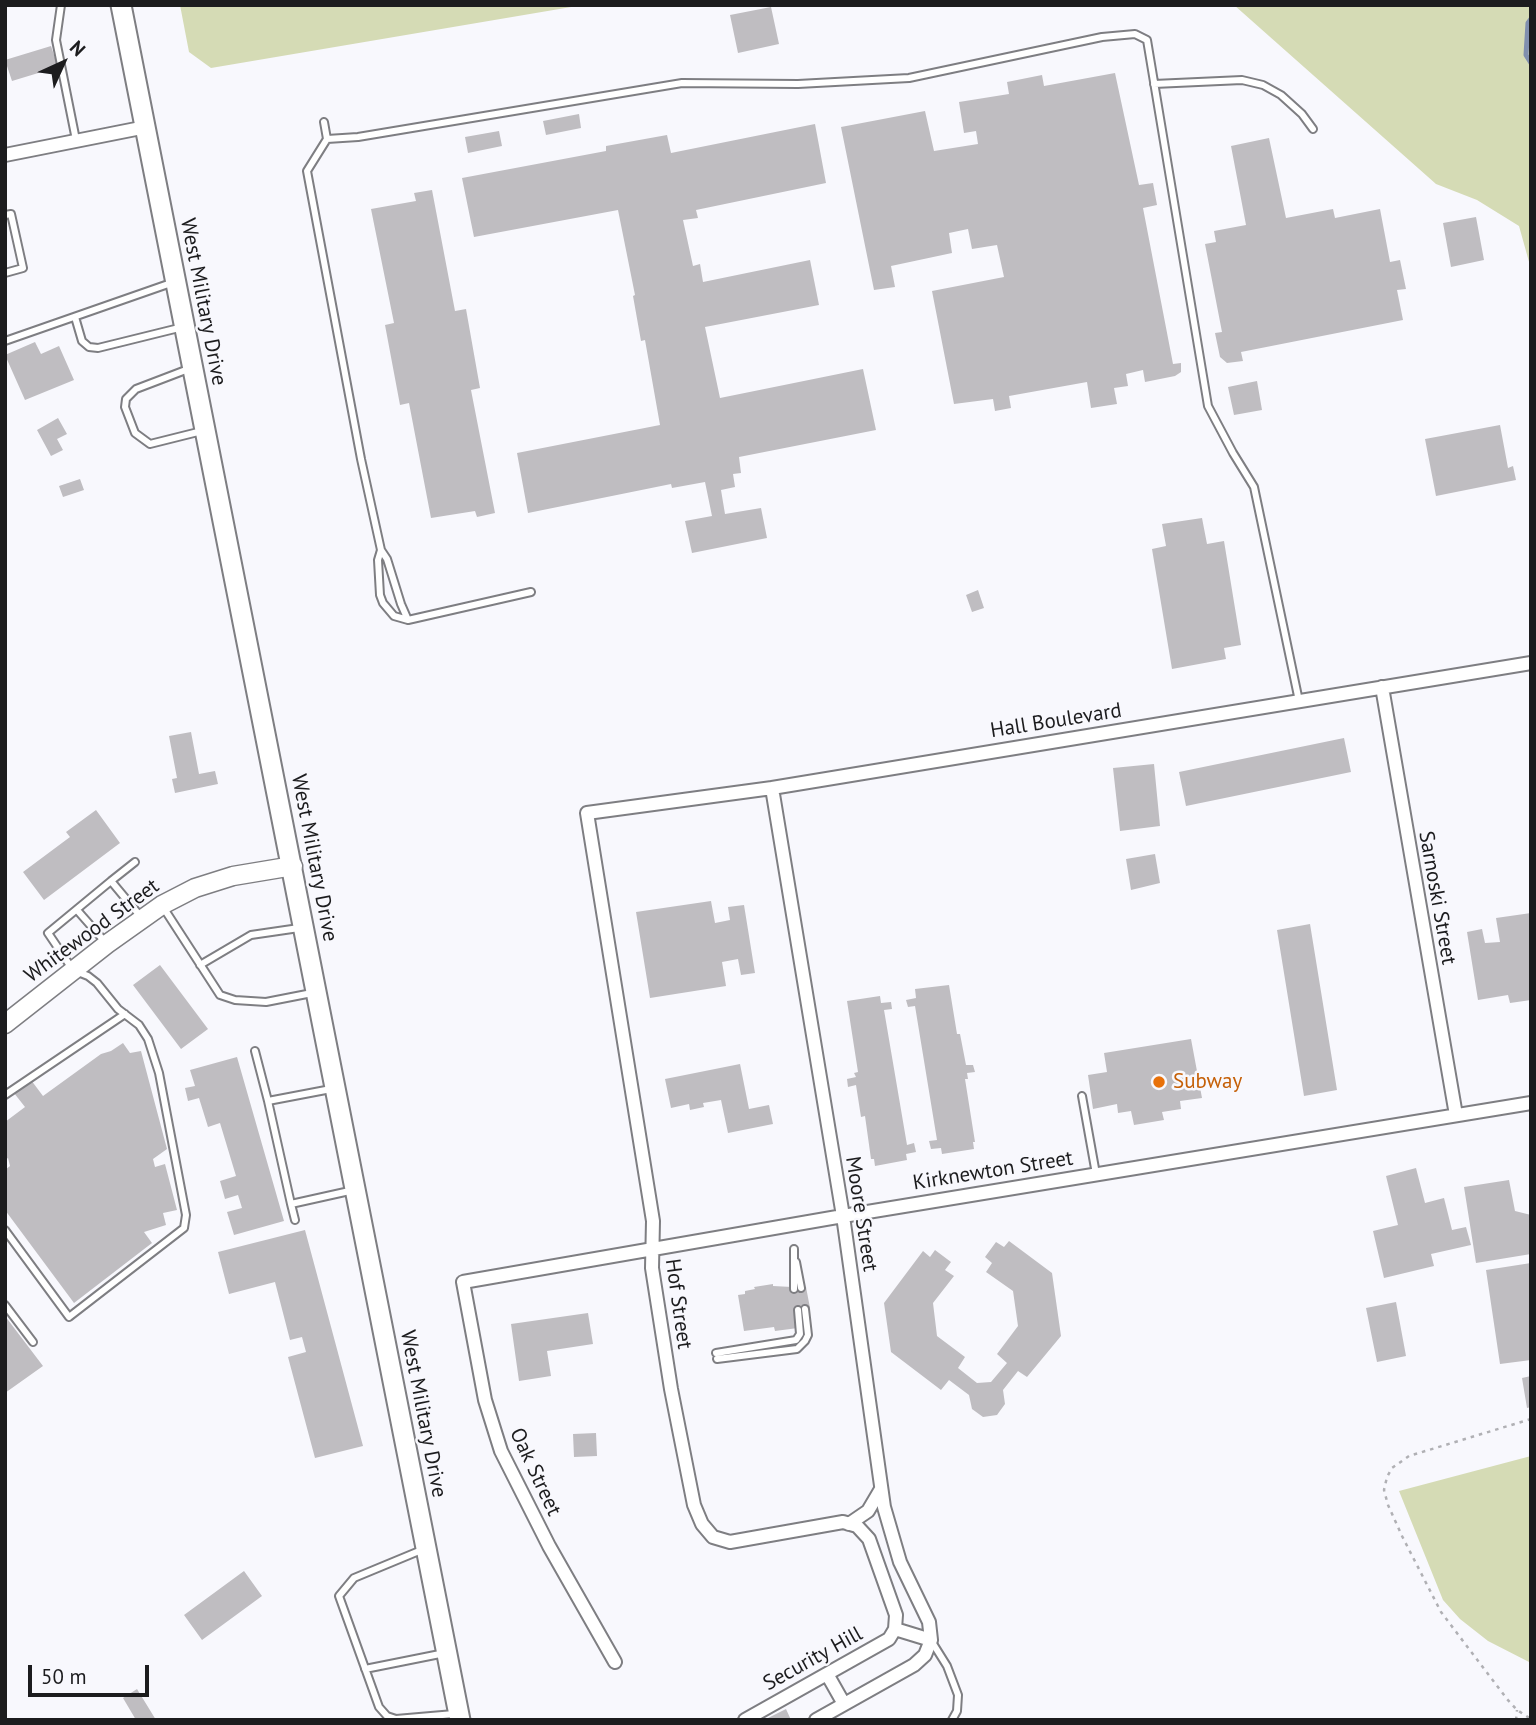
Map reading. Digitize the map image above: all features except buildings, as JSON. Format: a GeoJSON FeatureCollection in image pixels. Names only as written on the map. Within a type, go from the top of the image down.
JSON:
{"type":"FeatureCollection","features":[{"type":"Feature","properties":{"kind":"main road","name":"West Military Drive"},"geometry":{"type":"LineString","coordinates":[[121,5],[460,1717]]}},
{"type":"Feature","properties":{"kind":"street"},"geometry":{"type":"LineString","coordinates":[[5,155],[146,127]]}},
{"type":"Feature","properties":{"kind":"street","name":"Hall Boulevard"},"geometry":{"type":"LineString","coordinates":[[587,813],[772,788],[1531,663]]}},
{"type":"Feature","properties":{"kind":"street","name":"Sarnoski Street"},"geometry":{"type":"LineString","coordinates":[[1381,687],[1456,1115]]}},
{"type":"Feature","properties":{"kind":"street","name":"Moore Street"},"geometry":{"type":"LineString","coordinates":[[772,788],[843,1216],[881,1489],[900,1562],[929,1622],[930,1640]]}},
{"type":"Feature","properties":{"kind":"street","name":"Hof Street"},"geometry":{"type":"LineString","coordinates":[[587,813],[653,1221],[652,1268],[671,1389],[694,1505],[702,1524],[713,1537],[730,1542],[840,1523],[849,1524]]}},
{"type":"Feature","properties":{"kind":"street","name":"Whitewood Street"},"geometry":{"type":"LineString","coordinates":[[5,1024],[107,944],[162,905],[195,888],[233,876],[293,866]]}},
{"type":"Feature","properties":{"kind":"street","name":"Kirknewton Street"},"geometry":{"type":"LineString","coordinates":[[463,1282],[843,1216],[1531,1103]]}},
{"type":"Feature","properties":{"kind":"street","name":"Oak Street"},"geometry":{"type":"LineString","coordinates":[[463,1282],[485,1400],[501,1451],[549,1546],[615,1662]]}},
{"type":"Feature","properties":{"kind":"street"},"geometry":{"type":"LineString","coordinates":[[849,1524],[868,1511],[881,1489]]}},
{"type":"Feature","properties":{"kind":"street"},"geometry":{"type":"LineString","coordinates":[[816,1720],[914,1665],[925,1655],[930,1640],[895,1629],[896,1615],[869,1539],[857,1526],[849,1524]]}},
{"type":"Feature","properties":{"kind":"street","name":"Security Hill"},"geometry":{"type":"LineString","coordinates":[[745,1720],[889,1639],[895,1629]]}},
{"type":"Feature","properties":{"kind":"street"},"geometry":{"type":"LineString","coordinates":[[827,1674],[844,1704]]}},
{"type":"Feature","properties":{"kind":"lane"},"geometry":{"type":"LineString","coordinates":[[61,5],[56,40],[76,140]]}},
{"type":"Feature","properties":{"kind":"lane"},"geometry":{"type":"LineString","coordinates":[[327,139],[358,137],[682,83],[798,84],[909,78],[1102,37],[1135,34],[1147,40],[1209,405],[1254,487],[1299,701]]}},
{"type":"Feature","properties":{"kind":"lane"},"geometry":{"type":"LineString","coordinates":[[1154,84],[1242,80],[1263,85],[1281,95],[1302,114],[1313,129]]}},
{"type":"Feature","properties":{"kind":"lane"},"geometry":{"type":"LineString","coordinates":[[324,122],[327,139],[307,171],[361,459],[381,550],[387,559],[408,620]]}},
{"type":"Feature","properties":{"kind":"lane"},"geometry":{"type":"LineString","coordinates":[[5,215],[11,214],[23,268],[5,273]]}},
{"type":"Feature","properties":{"kind":"lane"},"geometry":{"type":"LineString","coordinates":[[5,341],[176,282]]}},
{"type":"Feature","properties":{"kind":"lane"},"geometry":{"type":"LineString","coordinates":[[75,317],[82,341],[89,347],[98,348],[184,326]]}},
{"type":"Feature","properties":{"kind":"lane"},"geometry":{"type":"LineString","coordinates":[[193,368],[136,389],[126,399],[125,407],[135,433],[150,444],[205,430]]}},
{"type":"Feature","properties":{"kind":"lane"},"geometry":{"type":"LineString","coordinates":[[381,550],[378,573],[383,603],[394,616],[408,620],[531,592]]}},
{"type":"Feature","properties":{"kind":"lane"},"geometry":{"type":"LineString","coordinates":[[5,1230],[69,1317],[184,1228],[186,1215],[159,1073],[148,1039],[139,1025],[125,1014],[97,983],[73,970],[48,933],[135,862]]}},
{"type":"Feature","properties":{"kind":"lane"},"geometry":{"type":"LineString","coordinates":[[111,881],[142,919]]}},
{"type":"Feature","properties":{"kind":"lane"},"geometry":{"type":"LineString","coordinates":[[162,905],[220,995],[235,1000],[266,1002],[318,992]]}},
{"type":"Feature","properties":{"kind":"lane"},"geometry":{"type":"LineString","coordinates":[[77,910],[107,944]]}},
{"type":"Feature","properties":{"kind":"lane"},"geometry":{"type":"LineString","coordinates":[[200,965],[251,935],[305,928]]}},
{"type":"Feature","properties":{"kind":"lane"},"geometry":{"type":"LineString","coordinates":[[5,1095],[125,1014]]}},
{"type":"Feature","properties":{"kind":"lane"},"geometry":{"type":"LineString","coordinates":[[255,1051],[295,1220]]}},
{"type":"Feature","properties":{"kind":"lane"},"geometry":{"type":"LineString","coordinates":[[268,1101],[337,1088]]}},
{"type":"Feature","properties":{"kind":"lane"},"geometry":{"type":"LineString","coordinates":[[1082,1096],[1096,1174]]}},
{"type":"Feature","properties":{"kind":"lane"},"geometry":{"type":"LineString","coordinates":[[291,1204],[356,1190]]}},
{"type":"Feature","properties":{"kind":"lane"},"geometry":{"type":"LineString","coordinates":[[794,1250],[798,1289]]}},
{"type":"Feature","properties":{"kind":"lane"},"geometry":{"type":"LineString","coordinates":[[5,1305],[33,1342]]}},
{"type":"Feature","properties":{"kind":"lane"},"geometry":{"type":"LineString","coordinates":[[717,1356],[796,1340],[800,1334],[801,1309]]}},
{"type":"Feature","properties":{"kind":"lane"},"geometry":{"type":"LineString","coordinates":[[426,1548],[354,1578],[339,1596],[379,1707],[387,1718],[460,1717]]}},
{"type":"Feature","properties":{"kind":"lane"},"geometry":{"type":"LineString","coordinates":[[930,1640],[947,1665],[958,1695],[957,1711],[952,1720]]}},
{"type":"Feature","properties":{"kind":"lane"},"geometry":{"type":"LineString","coordinates":[[365,1669],[447,1653]]}},
{"type":"Feature","properties":{"kind":"path"},"geometry":{"type":"LineString","coordinates":[[1531,1419],[1409,1456],[1392,1468],[1384,1490],[1402,1536],[1441,1612],[1517,1710],[1531,1719]]}},
{"type":"Feature","properties":{"kind":"path"},"geometry":{"type":"LineString","coordinates":[[1516,1720],[1517,1710]]}},
{"type":"Feature","properties":{"kind":"green space"},"geometry":{"type":"Polygon","coordinates":[[[180,5],[583,5],[211,68],[189,52],[180,5]]]}},
{"type":"Feature","properties":{"kind":"green space"},"geometry":{"type":"Polygon","coordinates":[[[1234,5],[1531,5],[1531,269],[1519,226],[1477,200],[1436,184],[1234,5]]]}},
{"type":"Feature","properties":{"kind":"green space"},"geometry":{"type":"Polygon","coordinates":[[[1531,1456],[1531,1663],[1488,1641],[1460,1619],[1443,1600],[1399,1491],[1531,1456]]]}},
{"type":"Feature","properties":{"kind":"waterway"},"geometry":{"type":"LineString","coordinates":[[1531,19],[1528,23],[1526,55],[1531,63]]}},
{"type":"Feature","properties":{"kind":"place","name":"Subway"},"geometry":{"type":"Point","coordinates":[1159,1082]}}]}
